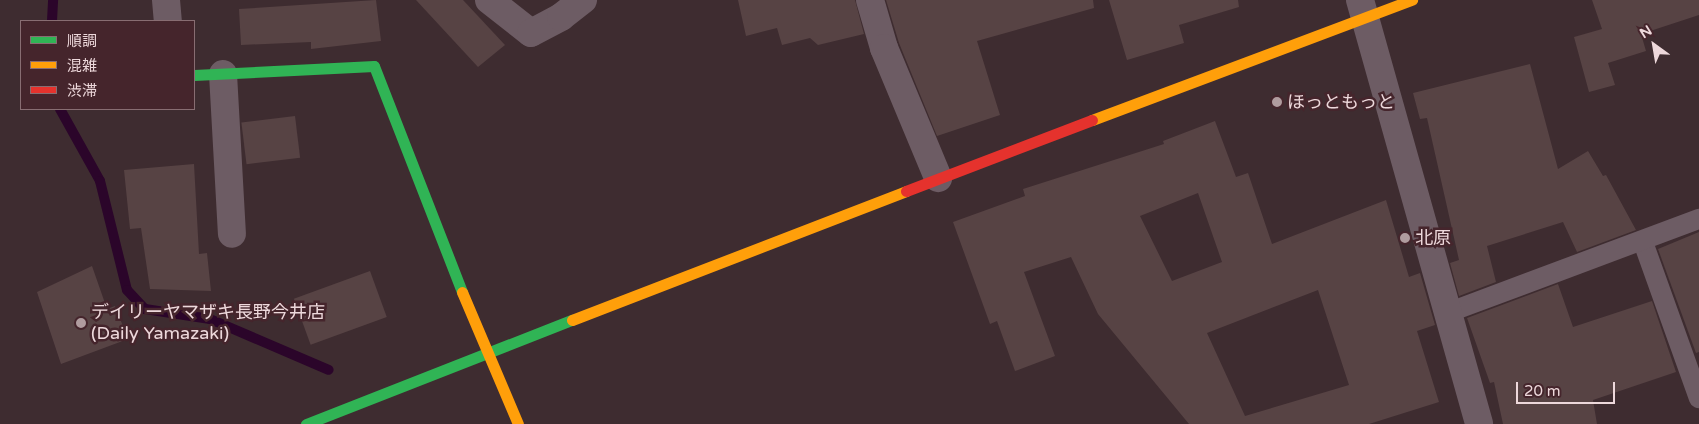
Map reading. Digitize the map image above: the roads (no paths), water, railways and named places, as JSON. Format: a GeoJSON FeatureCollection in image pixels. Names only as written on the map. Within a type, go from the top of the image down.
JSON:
{"type":"FeatureCollection","features":[{"type":"Feature","properties":{"kind":"street"},"geometry":{"type":"LineString","coordinates":[[166,0],[168,20]]}},
{"type":"Feature","properties":{"kind":"street"},"geometry":{"type":"LineString","coordinates":[[489,0],[531,34],[561,17],[584,0]]}},
{"type":"Feature","properties":{"kind":"street"},"geometry":{"type":"LineString","coordinates":[[870,0],[884,48],[938,178]]}},
{"type":"Feature","properties":{"kind":"street"},"geometry":{"type":"LineString","coordinates":[[306,424],[488,355],[938,178],[1362,8],[1412,0]]}},
{"type":"Feature","properties":{"kind":"street"},"geometry":{"type":"LineString","coordinates":[[1362,8],[1480,424]]}},
{"type":"Feature","properties":{"kind":"street"},"geometry":{"type":"LineString","coordinates":[[195,76],[374,66],[488,355],[518,424]]}},
{"type":"Feature","properties":{"kind":"street"},"geometry":{"type":"LineString","coordinates":[[224,74],[232,234]]}},
{"type":"Feature","properties":{"kind":"lane"},"geometry":{"type":"LineString","coordinates":[[1447,313],[1643,242],[1699,219]]}},
{"type":"Feature","properties":{"kind":"lane"},"geometry":{"type":"LineString","coordinates":[[1643,242],[1699,398]]}},
{"type":"Feature","properties":{"kind":"waterway"},"geometry":{"type":"LineString","coordinates":[[52,20],[53,0]]}},
{"type":"Feature","properties":{"kind":"waterway"},"geometry":{"type":"LineString","coordinates":[[61,110],[100,181],[127,290],[145,309],[210,319],[329,370]]}},
{"type":"Feature","properties":{"kind":"place","name":"ほっともっと"},"geometry":{"type":"Point","coordinates":[1277,102]}},
{"type":"Feature","properties":{"kind":"place","name":"北原"},"geometry":{"type":"Point","coordinates":[1405,238]}},
{"type":"Feature","properties":{"kind":"place","name":"デイリーヤマザキ長野今井店 (Daily Yamazaki)"},"geometry":{"type":"Point","coordinates":[81,323]}}]}
